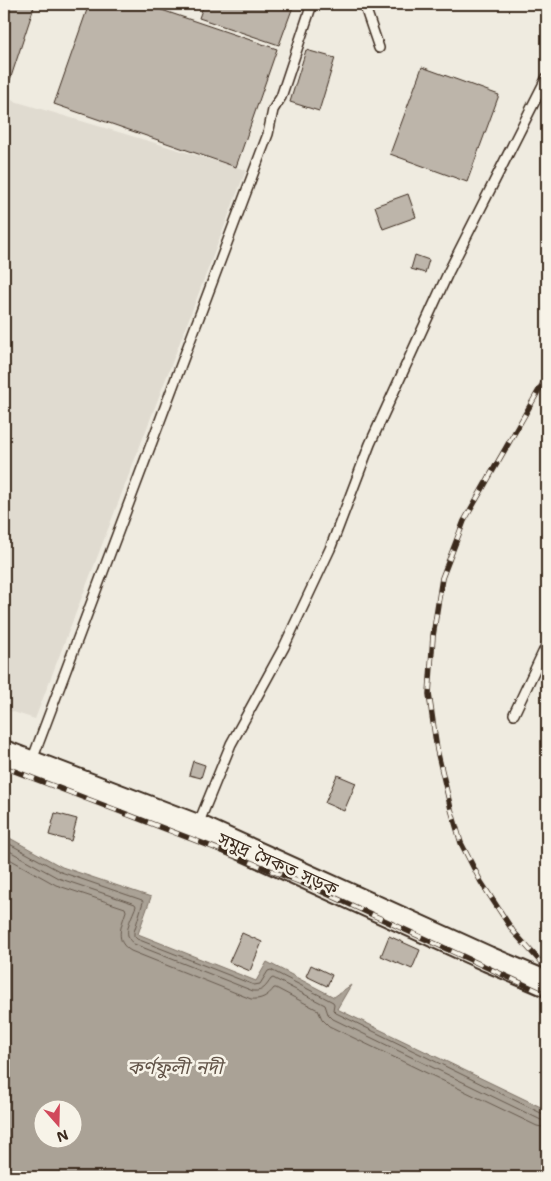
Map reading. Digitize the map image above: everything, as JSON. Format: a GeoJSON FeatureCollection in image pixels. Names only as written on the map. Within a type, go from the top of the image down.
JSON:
{"type":"FeatureCollection","features":[{"type":"Feature","properties":{"kind":"main road","name":"সমুদ্র সৈকত সড়ক"},"geometry":{"type":"LineString","coordinates":[[4,753],[196,827],[547,984]]}},
{"type":"Feature","properties":{"kind":"lane"},"geometry":{"type":"LineString","coordinates":[[30,763],[268,134],[273,110],[281,97],[312,4]]}},
{"type":"Feature","properties":{"kind":"lane"},"geometry":{"type":"LineString","coordinates":[[364,4],[379,48]]}},
{"type":"Feature","properties":{"kind":"lane"},"geometry":{"type":"LineString","coordinates":[[196,827],[231,744],[284,647],[330,549],[370,444],[449,271],[547,77]]}},
{"type":"Feature","properties":{"kind":"lane"},"geometry":{"type":"LineString","coordinates":[[514,714],[547,644]]}},
{"type":"Feature","properties":{"kind":"shaded area"},"geometry":{"type":"Polygon","coordinates":[[[4,98],[246,170],[35,719],[4,709],[4,98]]]}},
{"type":"Feature","properties":{"kind":"water","name":"কর্ণফুলী নদী"},"geometry":{"type":"Polygon","coordinates":[[[6,836],[62,867],[151,897],[138,934],[256,981],[267,962],[334,997],[351,985],[337,1009],[547,1110],[547,1177],[4,1177],[4,842],[6,836]]]}},
{"type":"Feature","properties":{"kind":"building"},"geometry":{"type":"Polygon","coordinates":[[[4,4],[35,4],[9,83],[4,81],[4,4]]]}},
{"type":"Feature","properties":{"kind":"building"},"geometry":{"type":"Polygon","coordinates":[[[89,4],[144,4],[277,49],[236,167],[54,104],[89,4]]]}},
{"type":"Feature","properties":{"kind":"building"},"geometry":{"type":"Polygon","coordinates":[[[204,4],[294,4],[279,45],[199,18],[204,4]]]}},
{"type":"Feature","properties":{"kind":"building"},"geometry":{"type":"Polygon","coordinates":[[[306,50],[335,58],[319,111],[290,102],[306,50]]]}},
{"type":"Feature","properties":{"kind":"building"},"geometry":{"type":"Polygon","coordinates":[[[422,67],[499,95],[467,182],[390,154],[422,67]]]}},
{"type":"Feature","properties":{"kind":"building"},"geometry":{"type":"Polygon","coordinates":[[[408,194],[416,217],[383,229],[375,206],[408,194]]]}},
{"type":"Feature","properties":{"kind":"building"},"geometry":{"type":"Polygon","coordinates":[[[415,255],[429,260],[425,273],[411,269],[415,255]]]}},
{"type":"Feature","properties":{"kind":"building"},"geometry":{"type":"Polygon","coordinates":[[[193,761],[205,765],[201,778],[189,775],[193,761]]]}},
{"type":"Feature","properties":{"kind":"building"},"geometry":{"type":"Polygon","coordinates":[[[337,775],[356,783],[344,811],[325,803],[337,775]]]}},
{"type":"Feature","properties":{"kind":"building"},"geometry":{"type":"Polygon","coordinates":[[[55,813],[77,819],[71,841],[49,835],[55,813]]]}},
{"type":"Feature","properties":{"kind":"building"},"geometry":{"type":"Polygon","coordinates":[[[242,933],[262,942],[250,971],[229,962],[242,933]]]}},
{"type":"Feature","properties":{"kind":"building"},"geometry":{"type":"Polygon","coordinates":[[[389,936],[420,950],[412,969],[381,956],[389,936]]]}},
{"type":"Feature","properties":{"kind":"building"},"geometry":{"type":"Polygon","coordinates":[[[311,965],[332,975],[327,986],[306,976],[311,965]]]}},
{"type":"Feature","properties":{"kind":"railway"},"geometry":{"type":"LineString","coordinates":[[547,376],[464,521],[442,578],[433,636],[429,694],[437,750],[461,843],[481,882],[513,931],[547,969]]}},
{"type":"Feature","properties":{"kind":"railway"},"geometry":{"type":"LineString","coordinates":[[4,767],[312,887],[547,995]]}}]}
